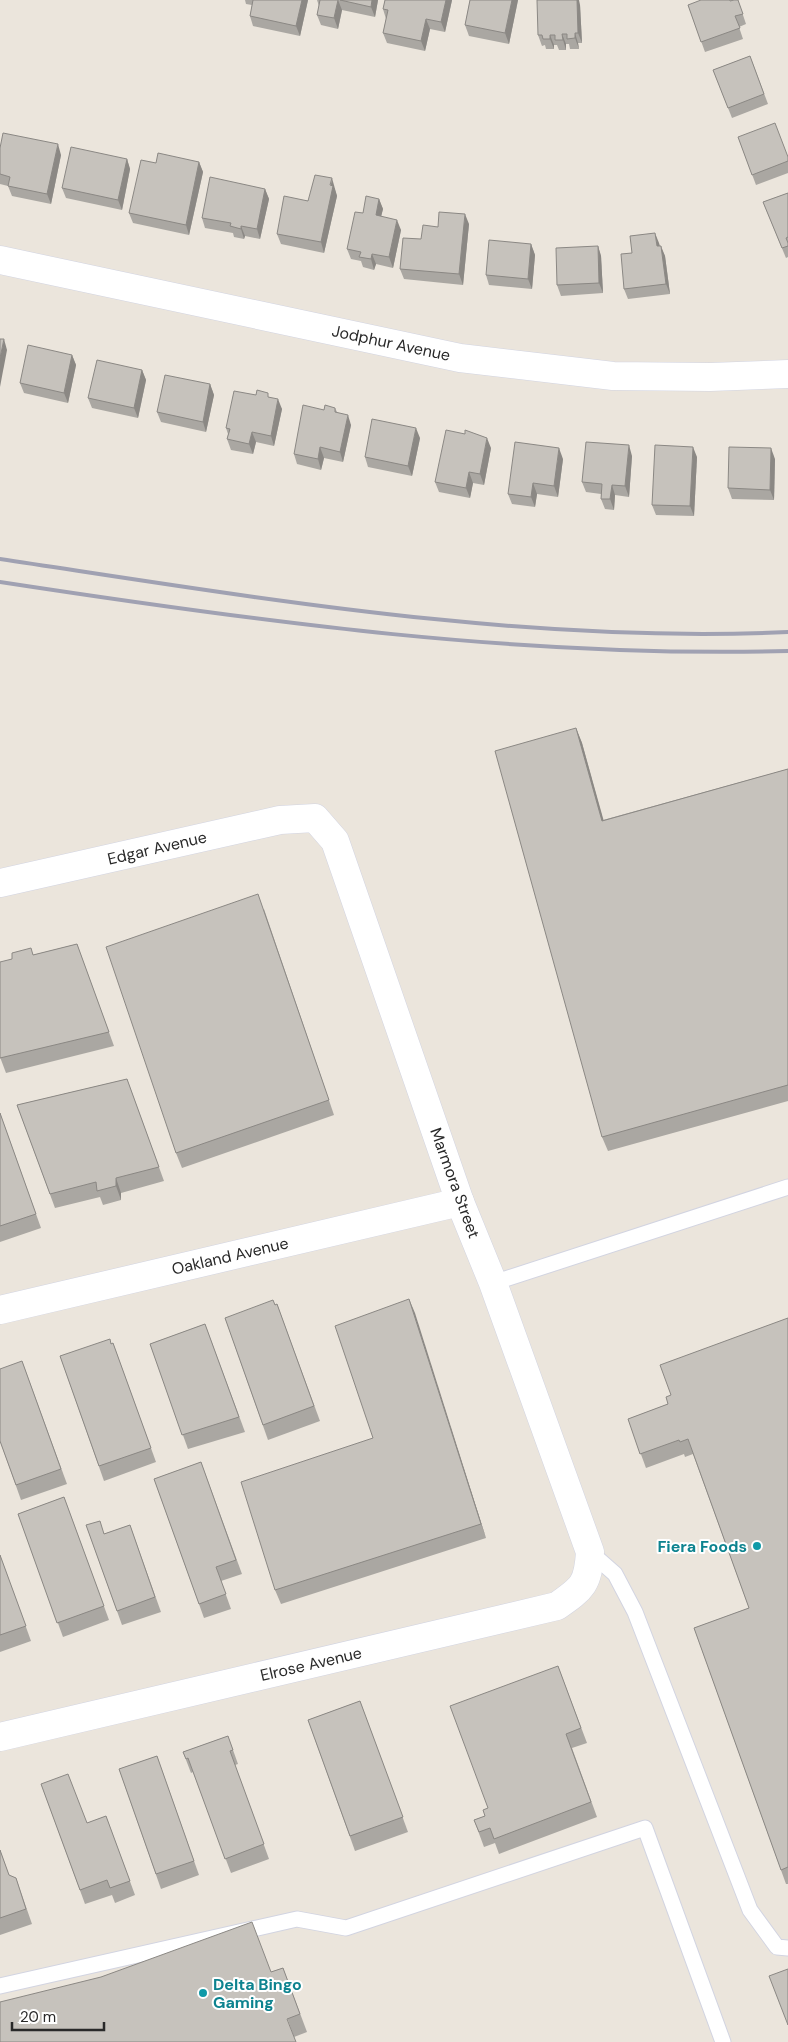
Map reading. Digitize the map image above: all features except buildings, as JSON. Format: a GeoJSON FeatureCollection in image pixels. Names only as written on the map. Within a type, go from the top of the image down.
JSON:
{"type":"FeatureCollection","features":[{"type":"Feature","properties":{"kind":"street","name":"Jodphur Avenue"},"geometry":{"type":"LineString","coordinates":[[0,260],[460,358],[613,376],[710,377],[788,374]]}},
{"type":"Feature","properties":{"kind":"street","name":"Edgar Avenue"},"geometry":{"type":"LineString","coordinates":[[0,883],[280,820],[315,818]]}},
{"type":"Feature","properties":{"kind":"street","name":"Marmora Street"},"geometry":{"type":"LineString","coordinates":[[315,818],[335,841],[460,1202],[493,1283],[590,1552]]}},
{"type":"Feature","properties":{"kind":"street","name":"Oakland Avenue"},"geometry":{"type":"LineString","coordinates":[[0,1310],[460,1202]]}},
{"type":"Feature","properties":{"kind":"street","name":"Elrose Avenue"},"geometry":{"type":"LineString","coordinates":[[0,1737],[557,1606],[578,1592],[588,1574],[590,1552]]}},
{"type":"Feature","properties":{"kind":"lane"},"geometry":{"type":"LineString","coordinates":[[493,1283],[788,1187]]}},
{"type":"Feature","properties":{"kind":"lane"},"geometry":{"type":"LineString","coordinates":[[590,1552],[615,1574],[635,1612],[750,1910],[777,1947],[788,1948]]}},
{"type":"Feature","properties":{"kind":"lane"},"geometry":{"type":"LineString","coordinates":[[0,1986],[297,1918],[346,1928],[645,1828],[723,2042]]}},
{"type":"Feature","properties":{"kind":"railway"},"geometry":{"type":"LineString","coordinates":[[0,559],[196,589],[392,615],[590,631],[689,634],[788,632]]}},
{"type":"Feature","properties":{"kind":"railway"},"geometry":{"type":"LineString","coordinates":[[0,582],[196,611],[393,634],[491,643],[689,652],[788,651]]}},
{"type":"Feature","properties":{"kind":"place","name":"Fiera Foods"},"geometry":{"type":"Point","coordinates":[757,1546]}},
{"type":"Feature","properties":{"kind":"place","name":"Delta Bingo Gaming"},"geometry":{"type":"Point","coordinates":[203,1993]}}]}
